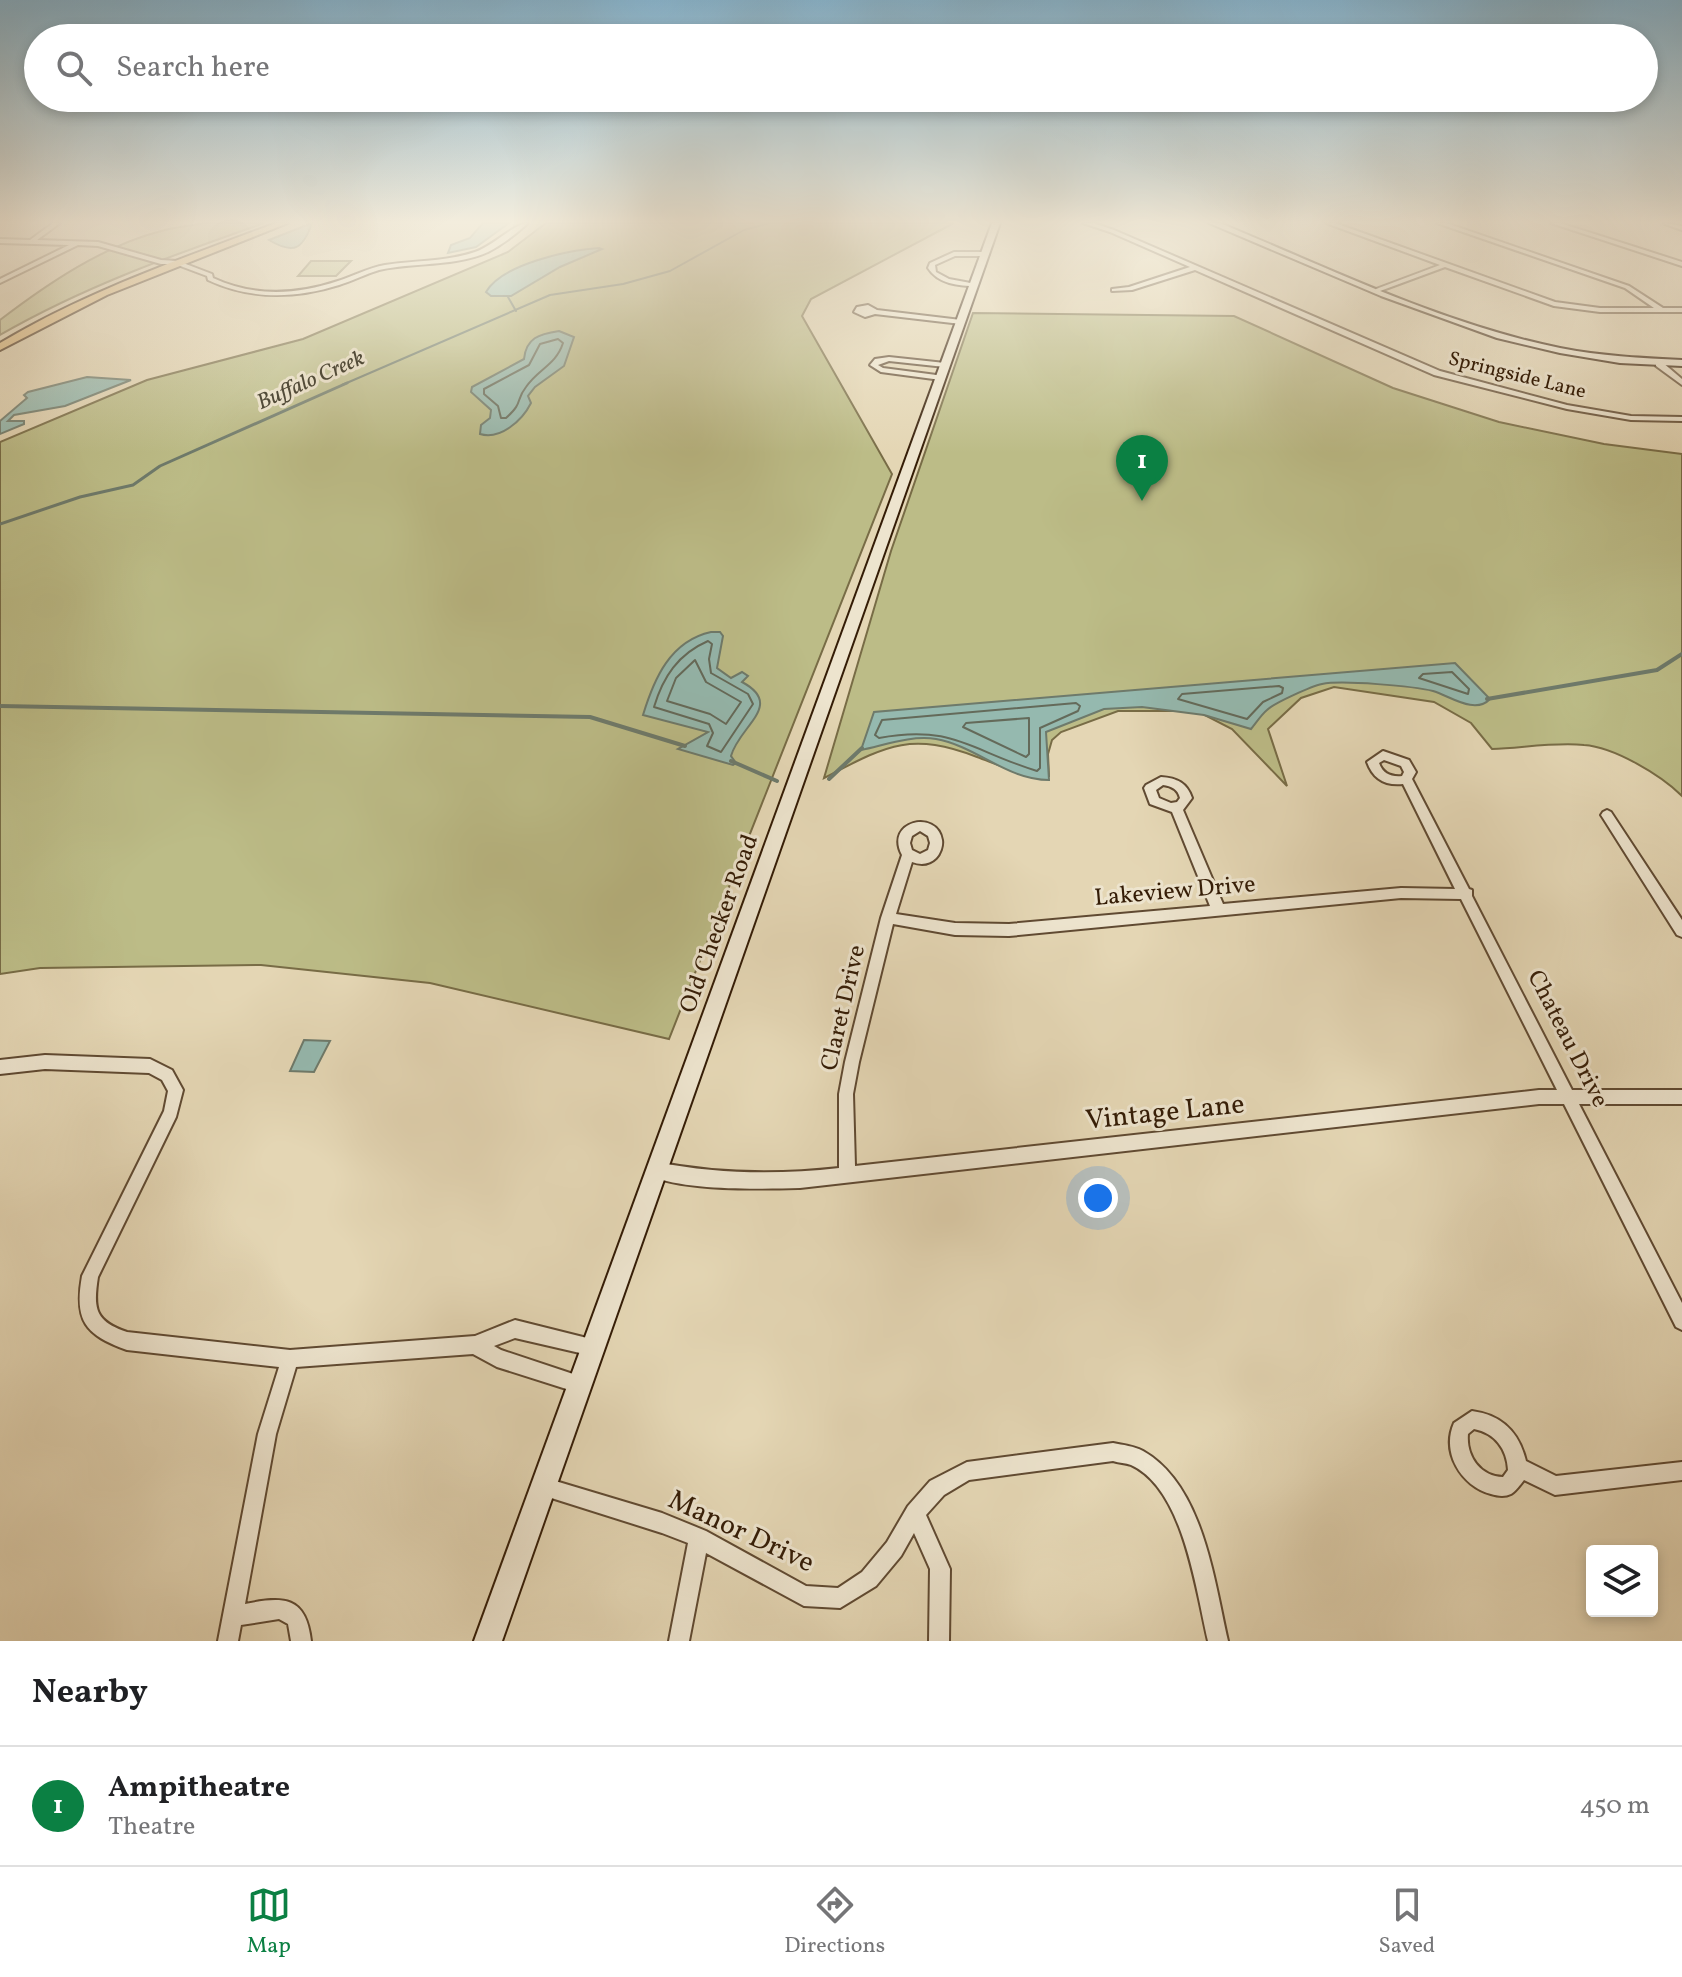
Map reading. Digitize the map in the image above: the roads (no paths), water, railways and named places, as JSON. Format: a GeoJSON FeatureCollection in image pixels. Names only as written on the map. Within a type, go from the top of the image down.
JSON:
{"type":"FeatureCollection","features":[{"type":"Feature","properties":{"kind":"main road"},"geometry":{"type":"LineString","coordinates":[[0,337],[71,300]]}},
{"type":"Feature","properties":{"kind":"main road"},"geometry":{"type":"LineString","coordinates":[[0,347],[88,300]]}},
{"type":"Feature","properties":{"kind":"street","name":"Old Checker Road"},"geometry":{"type":"LineString","coordinates":[[488,1641],[969,300]]}},
{"type":"Feature","properties":{"kind":"street","name":"Springside Lane"},"geometry":{"type":"LineString","coordinates":[[1267,300],[1437,373],[1567,407],[1631,418],[1682,419]]}},
{"type":"Feature","properties":{"kind":"street"},"geometry":{"type":"LineString","coordinates":[[1403,300],[1502,338],[1604,359],[1682,363]]}},
{"type":"Feature","properties":{"kind":"street"},"geometry":{"type":"LineString","coordinates":[[1541,300],[1600,310],[1682,310]]}},
{"type":"Feature","properties":{"kind":"street"},"geometry":{"type":"LineString","coordinates":[[1646,300],[1661,310]]}},
{"type":"Feature","properties":{"kind":"street"},"geometry":{"type":"LineString","coordinates":[[875,312],[961,322]]}},
{"type":"Feature","properties":{"kind":"street"},"geometry":{"type":"LineString","coordinates":[[889,359],[943,371],[881,370],[874,365],[889,359]]}},
{"type":"Feature","properties":{"kind":"street"},"geometry":{"type":"LineString","coordinates":[[1659,364],[1682,383]]}},
{"type":"Feature","properties":{"kind":"street","name":"Chateau Drive"},"geometry":{"type":"LineString","coordinates":[[1406,779],[1682,1321]]}},
{"type":"Feature","properties":{"kind":"street"},"geometry":{"type":"LineString","coordinates":[[1176,808],[1218,909]]}},
{"type":"Feature","properties":{"kind":"street"},"geometry":{"type":"LineString","coordinates":[[1607,815],[1682,931]]}},
{"type":"Feature","properties":{"kind":"street","name":"Claret Drive"},"geometry":{"type":"LineString","coordinates":[[847,1175],[846,1094],[888,918],[908,854]]}},
{"type":"Feature","properties":{"kind":"street","name":"Lakeview Drive"},"geometry":{"type":"LineString","coordinates":[[888,918],[982,931],[1401,893],[1467,894]]}},
{"type":"Feature","properties":{"kind":"street"},"geometry":{"type":"LineString","coordinates":[[0,1067],[45,1062],[150,1066],[167,1075],[176,1090],[171,1112],[90,1276],[86,1297],[90,1319],[102,1333],[127,1341],[290,1359],[475,1345],[515,1329],[593,1347]]}},
{"type":"Feature","properties":{"kind":"street","name":"Vintage Lane"},"geometry":{"type":"LineString","coordinates":[[656,1170],[699,1178],[752,1182],[847,1175],[1539,1097],[1682,1097]]}},
{"type":"Feature","properties":{"kind":"street"},"geometry":{"type":"LineString","coordinates":[[475,1345],[497,1358],[579,1384]]}},
{"type":"Feature","properties":{"kind":"street"},"geometry":{"type":"LineString","coordinates":[[228,1641],[267,1434],[290,1359]]}},
{"type":"Feature","properties":{"kind":"street","name":"Manor Drive"},"geometry":{"type":"LineString","coordinates":[[542,1486],[662,1523],[699,1538],[804,1596],[840,1598],[869,1579],[894,1549],[915,1513],[937,1488],[967,1471],[1113,1452],[1136,1458],[1161,1480],[1177,1501],[1193,1541],[1218,1641]]}},
{"type":"Feature","properties":{"kind":"street"},"geometry":{"type":"LineString","coordinates":[[1518,1467],[1555,1486],[1682,1471]]}},
{"type":"Feature","properties":{"kind":"street"},"geometry":{"type":"LineString","coordinates":[[915,1513],[940,1569],[939,1641]]}},
{"type":"Feature","properties":{"kind":"street"},"geometry":{"type":"LineString","coordinates":[[679,1641],[699,1538]]}},
{"type":"Feature","properties":{"kind":"street"},"geometry":{"type":"LineString","coordinates":[[233,1616],[283,1609],[298,1617],[301,1641]]}},
{"type":"Feature","properties":{"kind":"water"},"geometry":{"type":"Polygon","coordinates":[[[559,331],[574,337],[564,366],[535,387],[528,396],[531,403],[510,428],[495,434],[480,434],[481,425],[490,418],[491,410],[471,392],[472,387],[524,359],[528,346],[535,338],[559,331]]]}},
{"type":"Feature","properties":{"kind":"water"},"geometry":{"type":"Polygon","coordinates":[[[87,377],[131,380],[65,406],[14,415],[8,421],[24,421],[24,424],[0,434],[0,421],[27,398],[24,395],[28,392],[87,377]]]}},
{"type":"Feature","properties":{"kind":"water"},"geometry":{"type":"Polygon","coordinates":[[[720,632],[723,636],[717,668],[731,678],[742,672],[748,676],[742,682],[760,699],[756,716],[731,756],[736,763],[733,765],[678,749],[708,732],[643,715],[652,688],[674,653],[697,637],[720,632]]]}},
{"type":"Feature","properties":{"kind":"water"},"geometry":{"type":"Polygon","coordinates":[[[1455,663],[1490,699],[1470,705],[1423,689],[1361,683],[1322,684],[1271,707],[1251,729],[1204,715],[1142,707],[1104,709],[1046,732],[1049,780],[1019,775],[965,748],[936,739],[908,739],[861,750],[874,712],[1455,663]]]}},
{"type":"Feature","properties":{"kind":"water"},"geometry":{"type":"Polygon","coordinates":[[[304,1040],[330,1041],[314,1072],[290,1071],[304,1040]]]}},
{"type":"Feature","properties":{"kind":"waterway"},"geometry":{"type":"LineString","coordinates":[[509,300],[515,310]]}},
{"type":"Feature","properties":{"kind":"waterway","name":"Buffalo Creek"},"geometry":{"type":"LineString","coordinates":[[515,310],[539,300]]}},
{"type":"Feature","properties":{"kind":"waterway","name":"Buffalo Creek"},"geometry":{"type":"LineString","coordinates":[[342,385],[515,310]]}},
{"type":"Feature","properties":{"kind":"waterway","name":"Buffalo Creek"},"geometry":{"type":"LineString","coordinates":[[0,524],[80,497],[133,485],[160,466],[347,383]]}},
{"type":"Feature","properties":{"kind":"waterway"},"geometry":{"type":"LineString","coordinates":[[1487,699],[1657,670],[1682,654]]}},
{"type":"Feature","properties":{"kind":"waterway"},"geometry":{"type":"LineString","coordinates":[[0,706],[590,717],[685,746]]}},
{"type":"Feature","properties":{"kind":"waterway"},"geometry":{"type":"LineString","coordinates":[[829,779],[862,748]]}},
{"type":"Feature","properties":{"kind":"waterway"},"geometry":{"type":"LineString","coordinates":[[731,761],[777,781]]}},
{"type":"Feature","properties":{"kind":"place","name":"Ampitheatre"},"geometry":{"type":"Point","coordinates":[1142,501]}}]}
